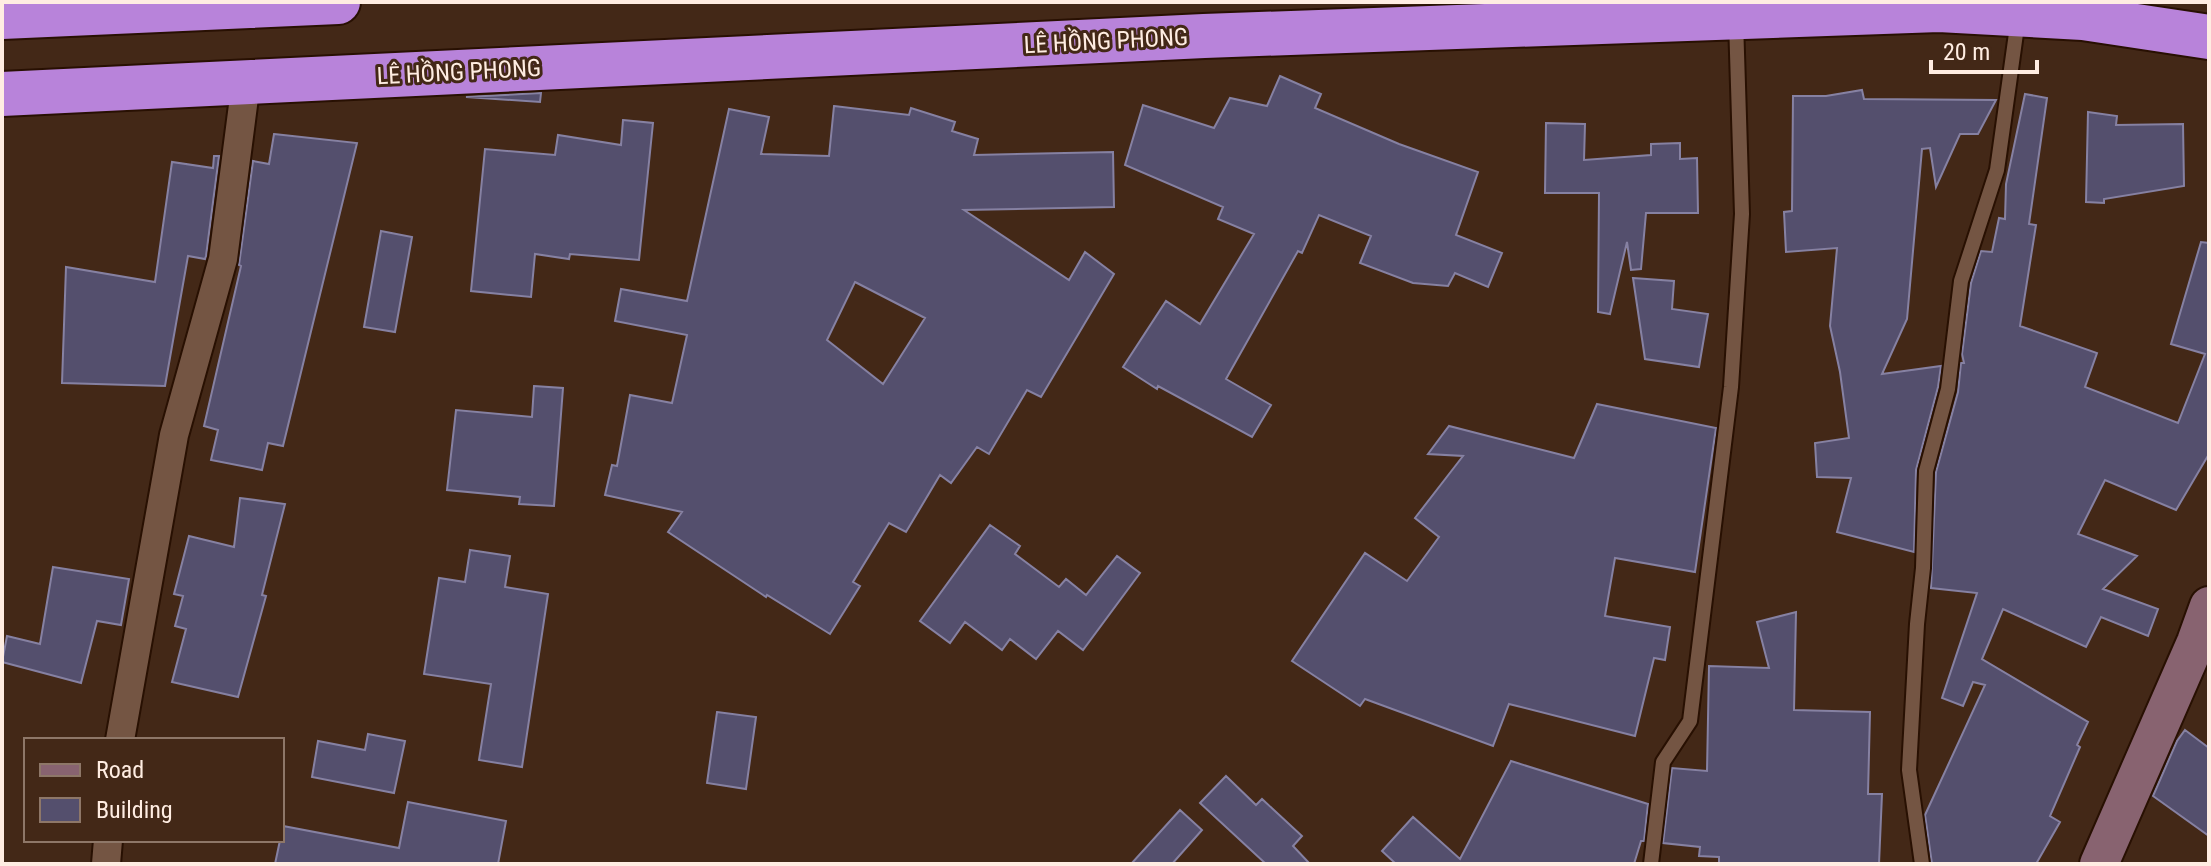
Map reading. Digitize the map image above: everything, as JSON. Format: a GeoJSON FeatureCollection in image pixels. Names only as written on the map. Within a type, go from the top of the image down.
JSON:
{"type":"FeatureCollection","features":[{"type":"Feature","properties":{"kind":"highway"},"geometry":{"type":"LineString","coordinates":[[2,17],[338,2]]}},
{"type":"Feature","properties":{"kind":"highway","name":"LÊ HỒNG PHONG"},"geometry":{"type":"LineString","coordinates":[[2,94],[1204,36],[1939,10],[2083,18],[2209,37]]}},
{"type":"Feature","properties":{"kind":"main road"},"geometry":{"type":"LineString","coordinates":[[2099,864],[2209,606]]}},
{"type":"Feature","properties":{"kind":"street"},"geometry":{"type":"LineString","coordinates":[[120,738],[174,435],[223,259],[246,82]]}},
{"type":"Feature","properties":{"kind":"street"},"geometry":{"type":"LineString","coordinates":[[106,864],[108,842]]}},
{"type":"Feature","properties":{"kind":"lane"},"geometry":{"type":"LineString","coordinates":[[1922,864],[1909,770],[1923,568],[1926,471],[1948,389],[1961,281],[1997,170],[2019,14]]}},
{"type":"Feature","properties":{"kind":"lane"},"geometry":{"type":"LineString","coordinates":[[1651,864],[1663,762],[1690,721],[1731,387],[1742,214],[1736,17]]}},
{"type":"Feature","properties":{"kind":"building"},"geometry":{"type":"Polygon","coordinates":[[[1280,76],[1321,94],[1315,108],[1399,144],[1478,172],[1456,235],[1502,253],[1488,287],[1455,273],[1448,286],[1413,283],[1360,263],[1371,236],[1319,215],[1302,253],[1298,251],[1226,379],[1271,405],[1252,437],[1158,386],[1157,389],[1123,367],[1166,301],[1200,324],[1254,234],[1218,219],[1223,207],[1125,165],[1143,105],[1214,128],[1230,98],[1267,106],[1280,76]]]}},
{"type":"Feature","properties":{"kind":"building"},"geometry":{"type":"Polygon","coordinates":[[[1862,90],[1864,99],[1996,100],[1978,134],[1960,134],[1936,187],[1930,148],[1922,149],[1907,319],[1882,374],[1941,366],[1916,470],[1914,552],[1837,532],[1851,478],[1817,477],[1815,443],[1849,438],[1830,326],[1837,248],[1786,252],[1784,212],[1792,211],[1793,96],[1826,96],[1862,90]]]}},
{"type":"Feature","properties":{"kind":"building"},"geometry":{"type":"Polygon","coordinates":[[[541,93],[540,102],[466,97],[541,93]]]}},
{"type":"Feature","properties":{"kind":"building"},"geometry":{"type":"Polygon","coordinates":[[[2025,94],[2047,98],[2029,224],[2036,225],[2020,326],[2097,353],[2085,387],[2178,423],[2205,354],[2171,344],[2201,242],[2209,243],[2209,454],[2176,510],[2105,480],[2078,534],[2137,556],[2103,589],[2158,609],[2148,636],[2101,617],[2086,647],[2003,609],[1982,659],[2088,722],[2050,816],[2060,822],[2036,864],[1932,864],[1925,815],[1985,685],[1973,682],[1963,706],[1942,698],[1977,593],[1931,588],[1936,472],[1958,392],[1961,363],[1964,363],[1962,354],[1971,283],[1981,251],[1992,252],[1999,218],[2005,219],[2006,184],[2025,94]]]}},
{"type":"Feature","properties":{"kind":"building"},"geometry":{"type":"Polygon","coordinates":[[[834,106],[909,115],[911,108],[955,122],[952,131],[978,139],[974,155],[1113,152],[1114,207],[964,210],[1069,280],[1085,252],[1114,274],[1041,397],[1027,390],[989,454],[977,447],[951,483],[940,475],[906,532],[889,523],[853,582],[860,586],[830,634],[766,597],[668,532],[682,512],[605,495],[612,465],[617,466],[630,395],[672,403],[687,335],[615,321],[621,289],[687,301],[729,109],[769,117],[761,154],[829,156],[834,106]],[[855,282],[827,340],[883,384],[925,318],[855,282]]]}},
{"type":"Feature","properties":{"kind":"building"},"geometry":{"type":"Polygon","coordinates":[[[2088,112],[2117,116],[2116,125],[2183,124],[2184,186],[2104,199],[2104,203],[2086,202],[2088,112]]]}},
{"type":"Feature","properties":{"kind":"building"},"geometry":{"type":"Polygon","coordinates":[[[623,120],[653,123],[639,260],[570,254],[569,259],[535,254],[531,297],[471,291],[485,149],[555,155],[558,135],[621,145],[623,120]]]}},
{"type":"Feature","properties":{"kind":"building"},"geometry":{"type":"Polygon","coordinates":[[[1546,123],[1585,124],[1584,160],[1651,155],[1651,144],[1680,143],[1680,159],[1697,158],[1698,213],[1646,213],[1641,269],[1631,270],[1627,242],[1610,314],[1598,312],[1599,193],[1545,193],[1546,123]]]}},
{"type":"Feature","properties":{"kind":"building"},"geometry":{"type":"Polygon","coordinates":[[[274,134],[357,143],[283,446],[268,443],[262,470],[211,460],[218,430],[204,426],[241,266],[253,161],[269,164],[274,134]]]}},
{"type":"Feature","properties":{"kind":"building"},"geometry":{"type":"Polygon","coordinates":[[[214,156],[219,156],[206,256],[205,259],[188,256],[165,386],[62,383],[66,267],[155,282],[172,162],[213,168],[214,156]]]}},
{"type":"Feature","properties":{"kind":"building"},"geometry":{"type":"Polygon","coordinates":[[[381,231],[412,237],[395,332],[364,327],[381,231]]]}},
{"type":"Feature","properties":{"kind":"building"},"geometry":{"type":"Polygon","coordinates":[[[1633,278],[1674,281],[1672,309],[1708,314],[1699,367],[1645,359],[1633,278]]]}},
{"type":"Feature","properties":{"kind":"building"},"geometry":{"type":"Polygon","coordinates":[[[534,386],[563,388],[554,506],[519,504],[520,497],[447,490],[456,410],[532,417],[534,386]]]}},
{"type":"Feature","properties":{"kind":"building"},"geometry":{"type":"Polygon","coordinates":[[[1597,404],[1716,428],[1695,572],[1615,558],[1605,616],[1670,627],[1665,660],[1654,658],[1635,736],[1509,704],[1493,746],[1365,699],[1360,706],[1292,661],[1365,553],[1407,581],[1439,537],[1415,518],[1463,456],[1428,454],[1449,426],[1574,458],[1597,404]]]}},
{"type":"Feature","properties":{"kind":"building"},"geometry":{"type":"Polygon","coordinates":[[[240,498],[285,504],[262,595],[266,596],[238,697],[172,682],[186,629],[175,626],[183,596],[174,594],[189,536],[234,547],[240,498]]]}},
{"type":"Feature","properties":{"kind":"building"},"geometry":{"type":"Polygon","coordinates":[[[990,525],[1020,546],[1015,554],[1059,587],[1066,579],[1086,595],[1117,556],[1140,573],[1083,650],[1058,631],[1036,659],[1010,639],[1002,650],[965,622],[950,643],[920,621],[990,525]]]}},
{"type":"Feature","properties":{"kind":"building"},"geometry":{"type":"Polygon","coordinates":[[[470,550],[510,556],[505,587],[548,594],[522,767],[479,760],[491,684],[424,674],[439,578],[465,582],[470,550]]]}},
{"type":"Feature","properties":{"kind":"building"},"geometry":{"type":"Polygon","coordinates":[[[53,567],[129,579],[121,625],[97,621],[81,683],[2,662],[7,636],[40,644],[53,567]]]}},
{"type":"Feature","properties":{"kind":"building"},"geometry":{"type":"Polygon","coordinates":[[[1796,612],[1794,710],[1870,712],[1868,794],[1882,794],[1879,864],[1719,864],[1719,857],[1699,856],[1700,847],[1663,843],[1672,768],[1707,771],[1709,666],[1769,668],[1757,622],[1796,612]]]}},
{"type":"Feature","properties":{"kind":"building"},"geometry":{"type":"Polygon","coordinates":[[[717,712],[756,717],[746,789],[707,783],[717,712]]]}},
{"type":"Feature","properties":{"kind":"building"},"geometry":{"type":"Polygon","coordinates":[[[2185,730],[2209,748],[2209,836],[2153,796],[2185,730]]]}},
{"type":"Feature","properties":{"kind":"building"},"geometry":{"type":"Polygon","coordinates":[[[368,734],[405,741],[394,793],[312,777],[318,741],[365,750],[368,734]]]}},
{"type":"Feature","properties":{"kind":"building"},"geometry":{"type":"Polygon","coordinates":[[[1511,761],[1648,804],[1644,841],[1641,841],[1634,864],[1396,864],[1382,851],[1413,817],[1460,859],[1511,761]]]}},
{"type":"Feature","properties":{"kind":"building"},"geometry":{"type":"Polygon","coordinates":[[[1226,776],[1256,805],[1262,799],[1302,836],[1293,846],[1310,864],[1266,864],[1200,803],[1226,776]]]}},
{"type":"Feature","properties":{"kind":"building"},"geometry":{"type":"Polygon","coordinates":[[[408,802],[506,821],[498,864],[275,864],[280,842],[284,842],[284,826],[399,848],[408,802]]]}},
{"type":"Feature","properties":{"kind":"building"},"geometry":{"type":"Polygon","coordinates":[[[1180,810],[1202,830],[1172,864],[1131,864],[1180,810]]]}}]}
